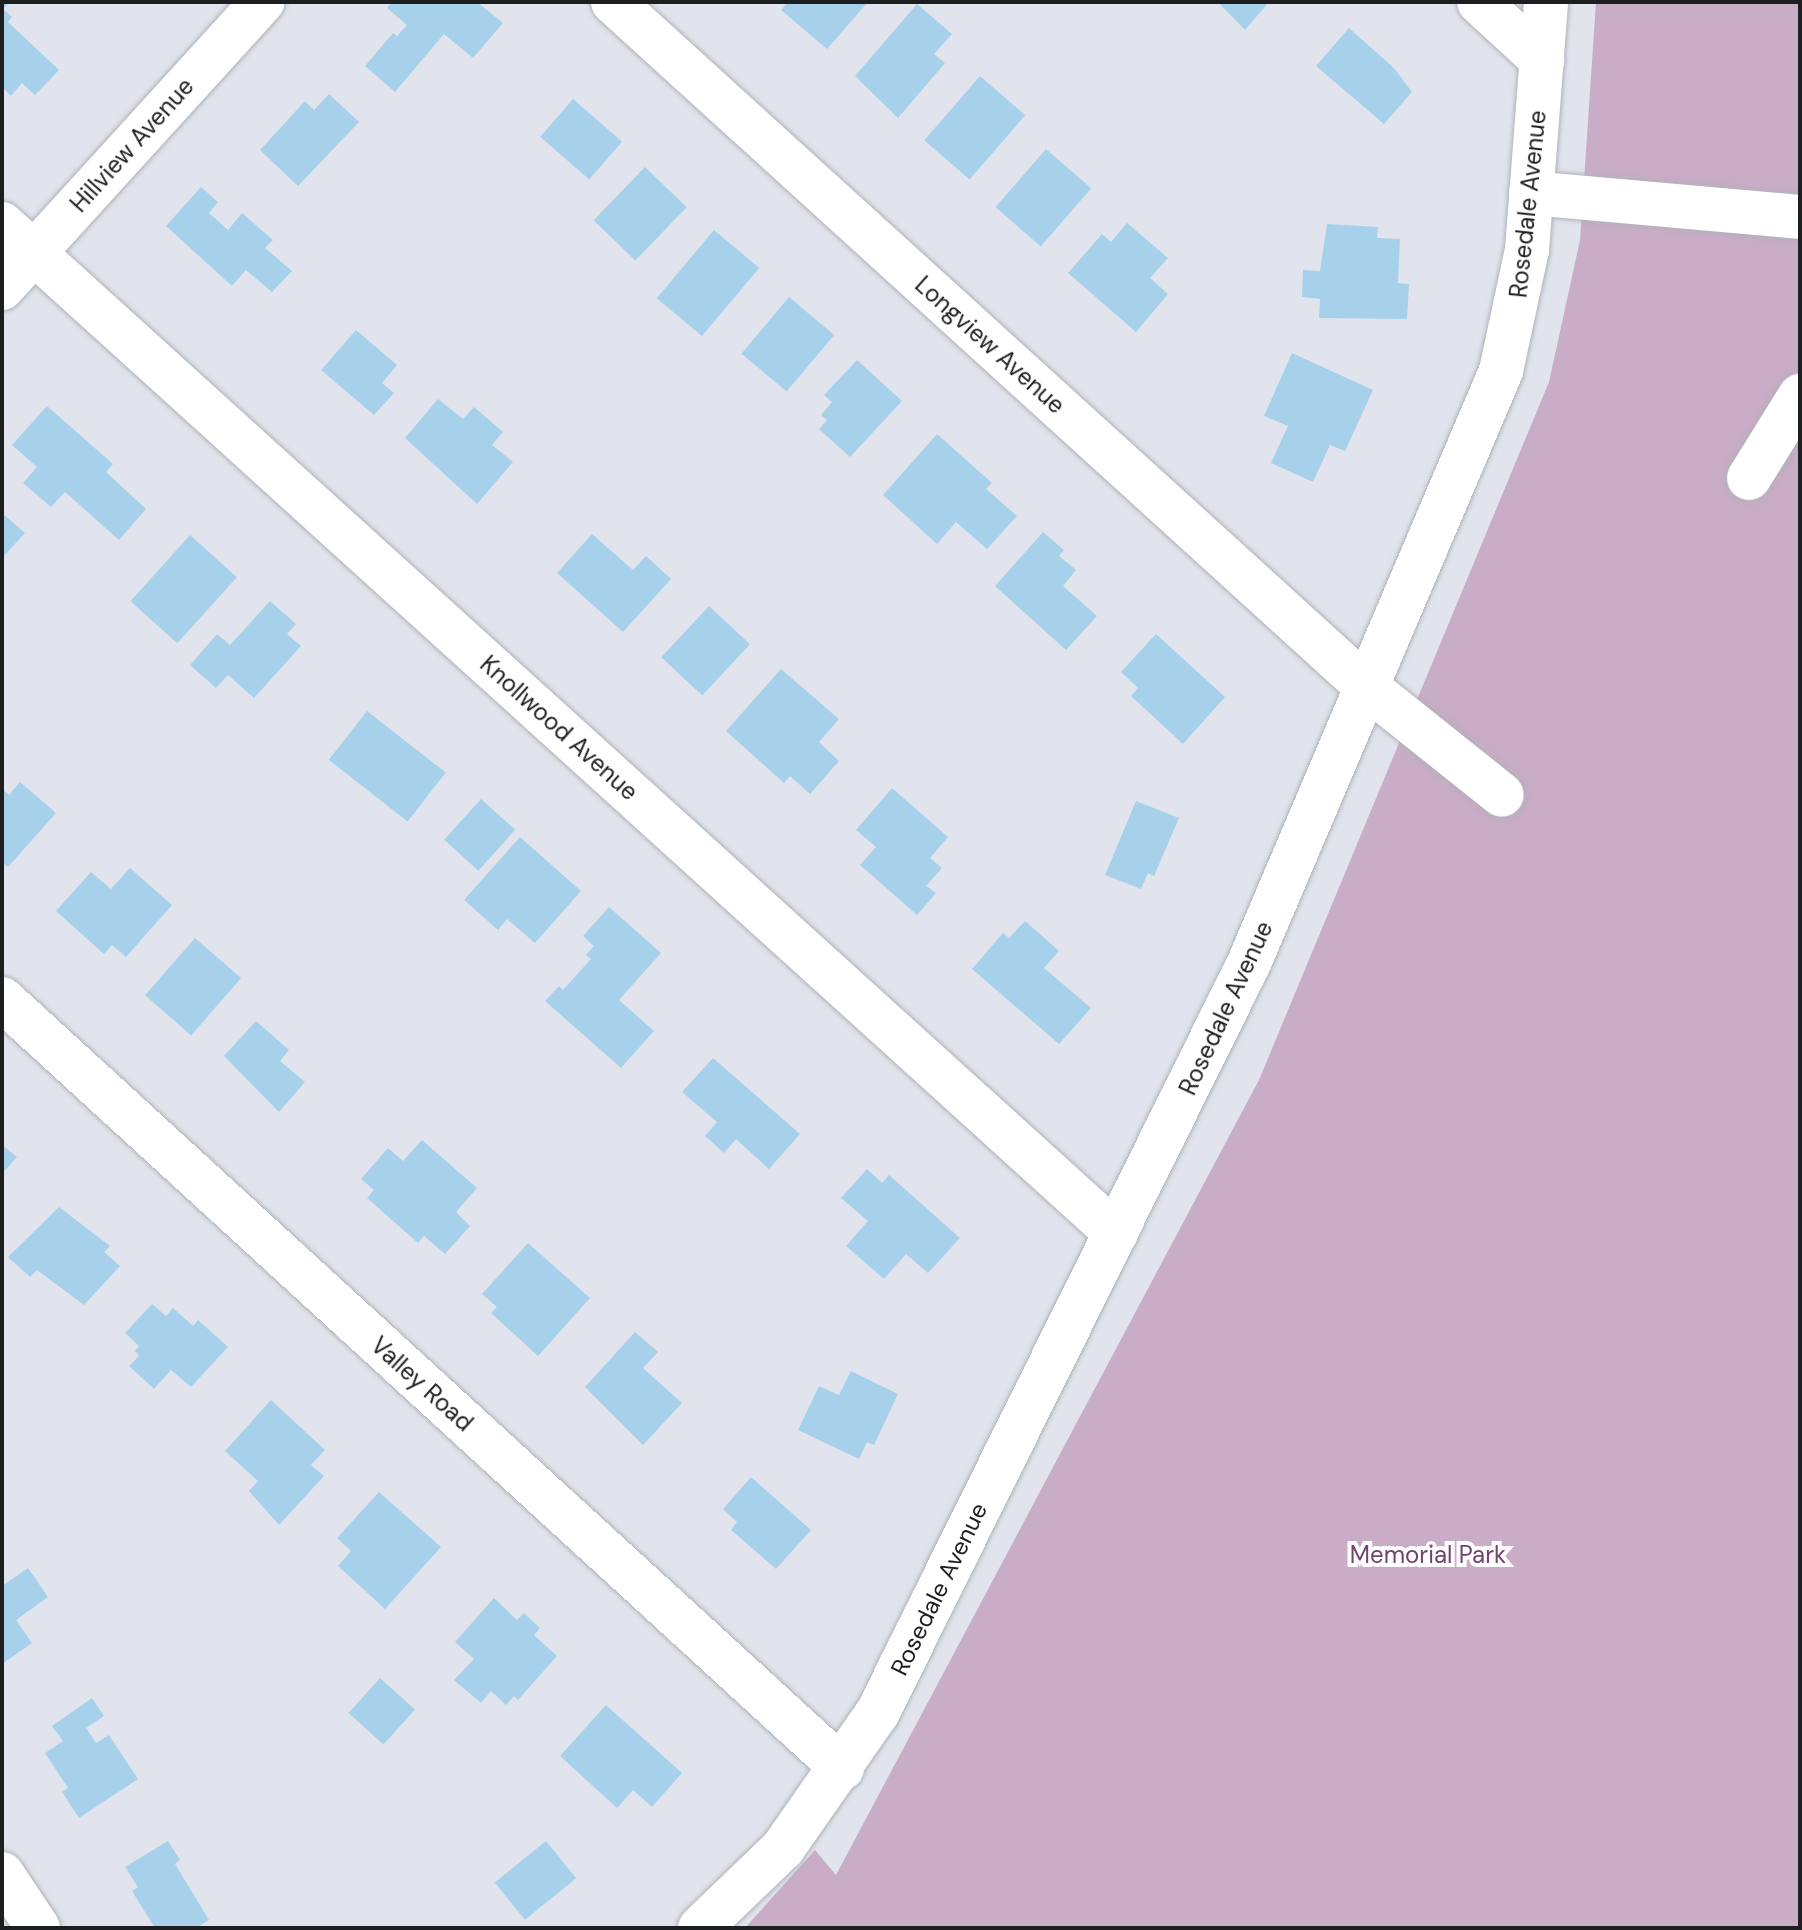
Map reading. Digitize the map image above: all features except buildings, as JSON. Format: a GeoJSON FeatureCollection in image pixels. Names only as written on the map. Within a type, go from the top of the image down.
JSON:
{"type":"FeatureCollection","features":[{"type":"Feature","properties":{"kind":"street","name":"Hillview Avenue"},"geometry":{"type":"LineString","coordinates":[[2,288],[262,2]]}},
{"type":"Feature","properties":{"kind":"street","name":"Longview Avenue"},"geometry":{"type":"LineString","coordinates":[[613,2],[1368,688],[1502,795]]}},
{"type":"Feature","properties":{"kind":"street"},"geometry":{"type":"LineString","coordinates":[[1479,2],[1542,60]]}},
{"type":"Feature","properties":{"kind":"street","name":"Rosedale Avenue"},"geometry":{"type":"LineString","coordinates":[[700,1928],[783,1848],[842,1768],[878,1712],[1249,963],[1501,371],[1518,307],[1531,193],[1546,2]]}},
{"type":"Feature","properties":{"kind":"street"},"geometry":{"type":"LineString","coordinates":[[1531,193],[1800,217]]}},
{"type":"Feature","properties":{"kind":"street","name":"Knollwood Avenue"},"geometry":{"type":"LineString","coordinates":[[2,224],[1116,1233]]}},
{"type":"Feature","properties":{"kind":"street"},"geometry":{"type":"LineString","coordinates":[[1749,478],[1800,396]]}},
{"type":"Feature","properties":{"kind":"street","name":"Valley Road"},"geometry":{"type":"LineString","coordinates":[[2,999],[842,1768]]}},
{"type":"Feature","properties":{"kind":"street"},"geometry":{"type":"LineString","coordinates":[[2,1874],[38,1928]]}},
{"type":"Feature","properties":{"kind":"green space","name":"Memorial Park"},"geometry":{"type":"Polygon","coordinates":[[[1596,2],[1800,2],[1800,1928],[745,1928],[815,1850],[836,1875],[1259,1080],[1549,382],[1580,240],[1596,2]]]}}]}
